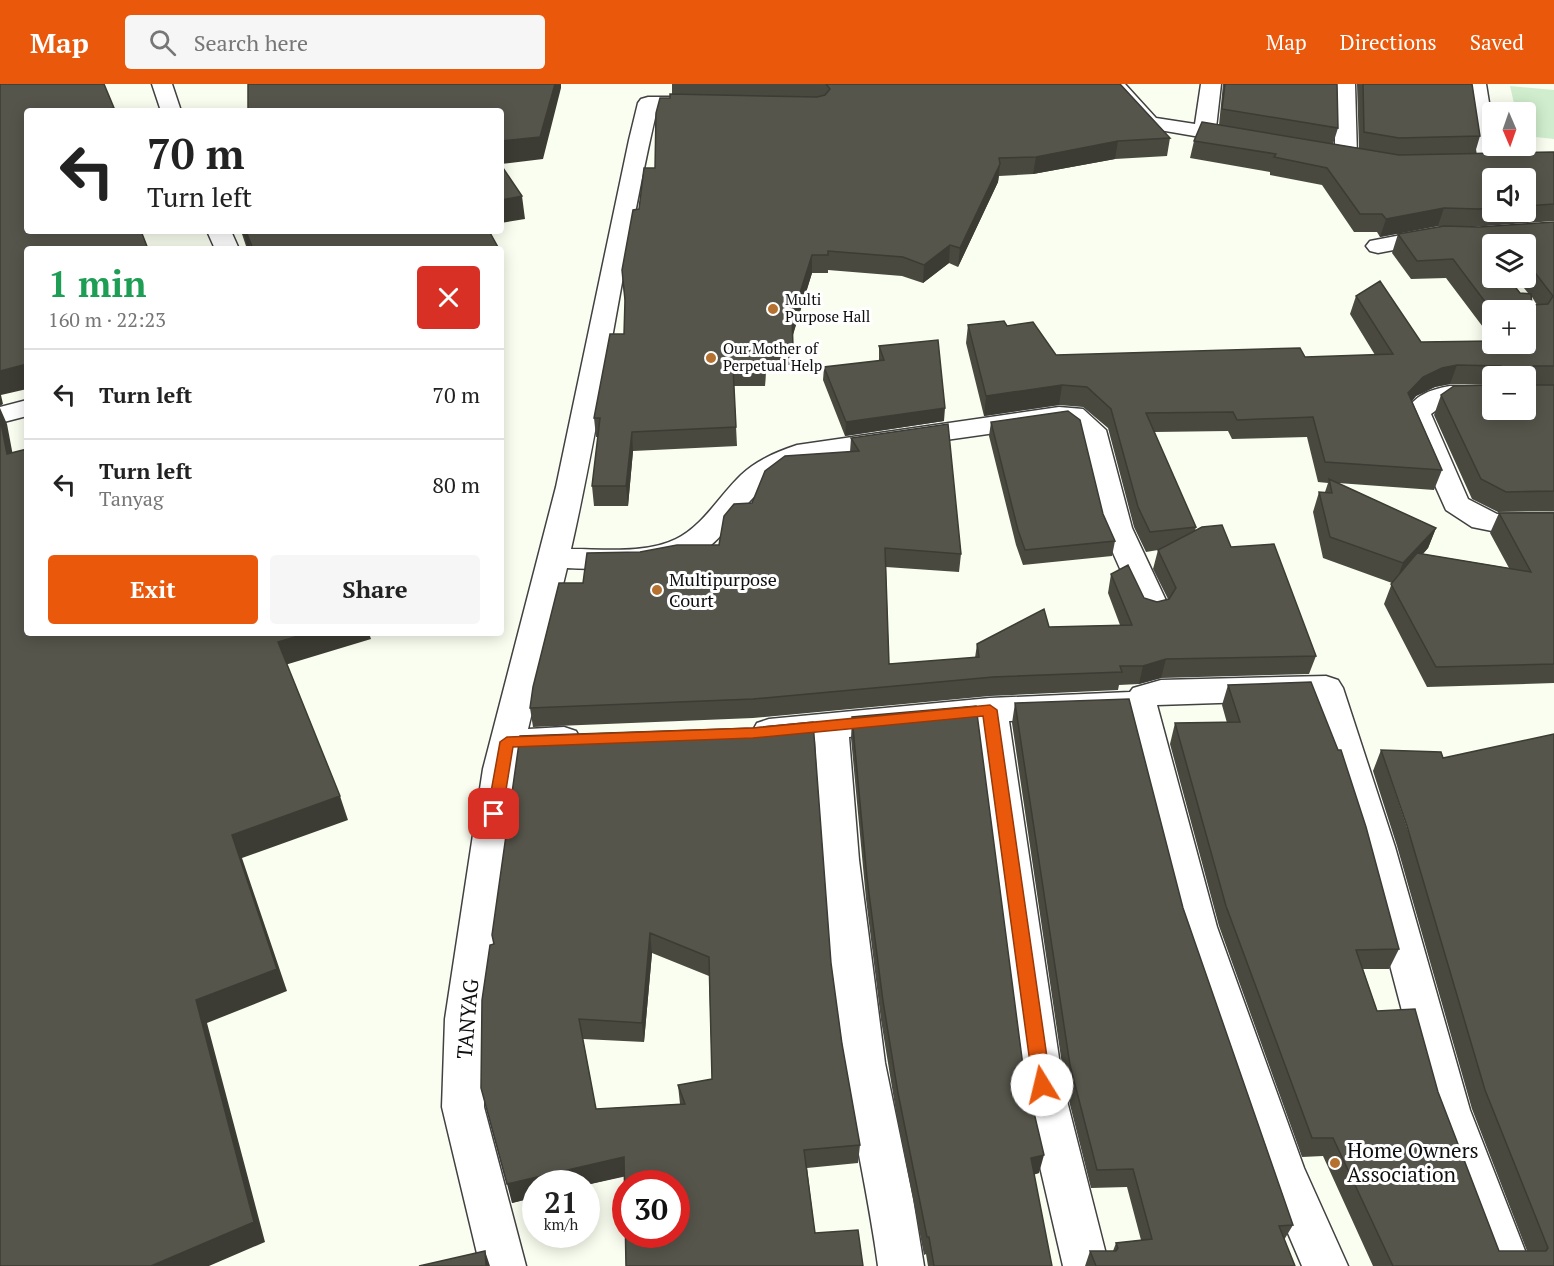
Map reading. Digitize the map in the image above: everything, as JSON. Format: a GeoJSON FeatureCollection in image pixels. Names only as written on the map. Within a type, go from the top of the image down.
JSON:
{"type":"FeatureCollection","features":[{"type":"Feature","properties":{"kind":"street"},"geometry":{"type":"LineString","coordinates":[[162,84],[170,108]]}},
{"type":"Feature","properties":{"kind":"street"},"geometry":{"type":"LineString","coordinates":[[1114,84],[1149,123],[1264,141]]}},
{"type":"Feature","properties":{"kind":"street"},"geometry":{"type":"LineString","coordinates":[[1205,131],[1211,84]]}},
{"type":"Feature","properties":{"kind":"street"},"geometry":{"type":"LineString","coordinates":[[1345,84],[1346,156]]}},
{"type":"Feature","properties":{"kind":"street"},"geometry":{"type":"LineString","coordinates":[[1476,84],[1489,162]]}},
{"type":"Feature","properties":{"kind":"street","name":"TANYAG"},"geometry":{"type":"LineString","coordinates":[[503,1266],[463,1107],[465,1019],[504,755],[555,558],[588,401],[615,248],[648,103],[726,104]]}},
{"type":"Feature","properties":{"kind":"street"},"geometry":{"type":"LineString","coordinates":[[1323,152],[1370,160]]}},
{"type":"Feature","properties":{"kind":"street"},"geometry":{"type":"LineString","coordinates":[[1465,162],[1511,161]]}},
{"type":"Feature","properties":{"kind":"street"},"geometry":{"type":"LineString","coordinates":[[1378,246],[1438,234],[1461,235]]}},
{"type":"Feature","properties":{"kind":"street"},"geometry":{"type":"LineString","coordinates":[[1482,395],[1434,396],[1421,404],[1417,414],[1456,504],[1482,520],[1497,523],[1554,522]]}},
{"type":"Feature","properties":{"kind":"street"},"geometry":{"type":"LineString","coordinates":[[0,415],[24,409]]}},
{"type":"Feature","properties":{"kind":"street"},"geometry":{"type":"LineString","coordinates":[[555,558],[614,559],[653,555],[699,540],[752,480],[774,462],[807,451],[1059,415],[1073,415],[1092,430],[1117,528],[1135,563],[1153,607]]}},
{"type":"Feature","properties":{"kind":"street"},"geometry":{"type":"LineString","coordinates":[[1325,1266],[1283,1170],[1198,927],[1140,704],[1145,696],[1161,692],[1326,688],[1377,847],[1449,1110],[1508,1266]]}},
{"type":"Feature","properties":{"kind":"street"},"geometry":{"type":"LineString","coordinates":[[742,734],[990,710],[1140,704]]}},
{"type":"Feature","properties":{"kind":"street"},"geometry":{"type":"LineString","coordinates":[[990,710],[1042,1085],[1086,1266]]}},
{"type":"Feature","properties":{"kind":"street"},"geometry":{"type":"LineString","coordinates":[[831,726],[840,860],[864,1063],[891,1199],[900,1266]]}},
{"type":"Feature","properties":{"kind":"street"},"geometry":{"type":"LineString","coordinates":[[504,755],[603,739]]}},
{"type":"Feature","properties":{"kind":"green space"},"geometry":{"type":"Polygon","coordinates":[[[1510,86],[1554,90],[1554,139],[1536,137],[1536,102],[1514,102],[1510,86]]]}},
{"type":"Feature","properties":{"kind":"building"},"geometry":{"type":"Polygon","coordinates":[[[0,84],[104,84],[114,108],[24,108],[24,234],[142,234],[147,246],[24,246],[24,365],[0,371],[0,84]]]}},
{"type":"Feature","properties":{"kind":"building"},"geometry":{"type":"Polygon","coordinates":[[[248,84],[555,84],[540,137],[504,141],[504,108],[248,108],[248,84]]]}},
{"type":"Feature","properties":{"kind":"building"},"geometry":{"type":"Polygon","coordinates":[[[826,84],[1120,84],[1170,138],[1118,141],[1036,157],[999,158],[1000,164],[960,248],[950,245],[924,265],[903,257],[828,251],[828,255],[812,255],[792,318],[793,346],[766,346],[765,367],[733,367],[736,427],[632,432],[626,486],[592,486],[600,418],[594,418],[610,334],[624,334],[625,300],[622,270],[633,210],[639,209],[644,168],[655,168],[656,113],[660,98],[670,98],[670,94],[817,97],[825,95],[830,89],[826,84]]]}},
{"type":"Feature","properties":{"kind":"building"},"geometry":{"type":"Polygon","coordinates":[[[1225,84],[1337,84],[1338,128],[1222,109],[1225,84]]]}},
{"type":"Feature","properties":{"kind":"building"},"geometry":{"type":"Polygon","coordinates":[[[1363,84],[1472,84],[1480,136],[1399,138],[1364,132],[1363,84]]]}},
{"type":"Feature","properties":{"kind":"building"},"geometry":{"type":"Polygon","coordinates":[[[1202,122],[1399,155],[1482,153],[1482,156],[1536,156],[1536,152],[1554,152],[1554,204],[1536,205],[1536,168],[1482,168],[1482,209],[1444,208],[1386,219],[1382,214],[1360,214],[1327,168],[1274,157],[1276,154],[1194,141],[1202,122]]]}},
{"type":"Feature","properties":{"kind":"building"},"geometry":{"type":"Polygon","coordinates":[[[504,169],[522,196],[504,199],[504,169]]]}},
{"type":"Feature","properties":{"kind":"building"},"geometry":{"type":"Polygon","coordinates":[[[1554,222],[1554,366],[1457,365],[1442,368],[1423,377],[1408,393],[1442,470],[1325,462],[1313,417],[1237,420],[1233,412],[1146,413],[1196,527],[1150,532],[1138,507],[1111,409],[1087,387],[1062,385],[986,396],[968,325],[1004,321],[1007,326],[1033,322],[1056,355],[1300,348],[1305,357],[1393,354],[1356,296],[1380,281],[1421,342],[1482,341],[1482,354],[1536,354],[1536,305],[1548,304],[1553,296],[1536,274],[1536,234],[1482,234],[1482,288],[1516,288],[1520,293],[1531,294],[1532,300],[1484,300],[1453,259],[1417,261],[1398,234],[1444,226],[1479,227],[1554,222]]]}},
{"type":"Feature","properties":{"kind":"building"},"geometry":{"type":"Polygon","coordinates":[[[247,234],[491,234],[497,246],[252,246],[247,234]]]}},
{"type":"Feature","properties":{"kind":"building"},"geometry":{"type":"Polygon","coordinates":[[[938,340],[945,408],[846,422],[824,367],[884,360],[879,346],[938,340]]]}},
{"type":"Feature","properties":{"kind":"building"},"geometry":{"type":"Polygon","coordinates":[[[1482,385],[1482,420],[1536,420],[1536,385],[1554,385],[1554,491],[1506,492],[1481,479],[1441,395],[1454,386],[1482,385]]]}},
{"type":"Feature","properties":{"kind":"building"},"geometry":{"type":"Polygon","coordinates":[[[1068,411],[1080,420],[1103,514],[1115,541],[1025,550],[991,422],[1068,411]]]}},
{"type":"Feature","properties":{"kind":"building"},"geometry":{"type":"Polygon","coordinates":[[[0,418],[7,454],[24,450],[24,636],[298,636],[278,642],[340,796],[232,835],[277,969],[196,1000],[254,1222],[151,1266],[0,1266],[0,418]]]}},
{"type":"Feature","properties":{"kind":"building"},"geometry":{"type":"Polygon","coordinates":[[[948,424],[961,554],[885,548],[889,664],[979,657],[977,644],[1044,609],[1049,627],[1132,625],[1111,574],[1128,565],[1144,598],[1157,602],[1169,599],[1176,588],[1158,550],[1202,527],[1222,525],[1231,547],[1274,544],[1316,656],[1166,659],[1143,666],[1120,666],[1122,672],[993,677],[753,699],[530,708],[533,687],[559,583],[583,583],[587,553],[640,552],[677,545],[719,545],[724,516],[734,504],[752,503],[765,471],[785,456],[859,451],[851,438],[948,424]]]}},
{"type":"Feature","properties":{"kind":"building"},"geometry":{"type":"Polygon","coordinates":[[[1329,479],[1436,528],[1403,563],[1330,537],[1319,492],[1332,493],[1329,479]]]}},
{"type":"Feature","properties":{"kind":"building"},"geometry":{"type":"Polygon","coordinates":[[[1499,513],[1554,513],[1554,664],[1436,667],[1391,584],[1417,553],[1531,572],[1499,513]]]}},
{"type":"Feature","properties":{"kind":"building"},"geometry":{"type":"Polygon","coordinates":[[[1311,682],[1338,750],[1341,750],[1366,827],[1399,949],[1356,950],[1377,1011],[1415,1009],[1438,1092],[1499,1251],[1546,1251],[1548,1248],[1485,1090],[1407,826],[1381,750],[1441,752],[1443,758],[1554,734],[1554,1266],[1393,1266],[1333,1138],[1312,1138],[1226,906],[1175,723],[1240,722],[1228,685],[1311,682]]]}},
{"type":"Feature","properties":{"kind":"building"},"geometry":{"type":"Polygon","coordinates":[[[1129,699],[1183,908],[1293,1225],[1279,1226],[1295,1266],[1096,1266],[1090,1251],[1116,1251],[1118,1248],[1116,1243],[1152,1239],[1133,1169],[1097,1170],[1070,1065],[1015,703],[1129,699]]]}},
{"type":"Feature","properties":{"kind":"building"},"geometry":{"type":"Polygon","coordinates":[[[976,706],[1023,1066],[1044,1155],[1031,1158],[1052,1266],[934,1266],[898,1093],[883,1001],[867,878],[852,717],[976,706]]]}},
{"type":"Feature","properties":{"kind":"building"},"geometry":{"type":"Polygon","coordinates":[[[813,722],[831,963],[842,1044],[860,1145],[804,1150],[815,1233],[858,1230],[863,1266],[626,1266],[626,1248],[690,1248],[690,1170],[624,1170],[624,1157],[568,1170],[522,1170],[522,1181],[507,1184],[481,1088],[482,1000],[490,945],[494,944],[492,935],[520,736],[753,728],[813,722]],[[650,933],[642,1023],[579,1019],[596,1109],[685,1104],[678,1085],[712,1079],[709,957],[650,933]]]}},
{"type":"Feature","properties":{"kind":"building"},"geometry":{"type":"Polygon","coordinates":[[[485,1251],[486,1266],[419,1266],[485,1251]]]}},
{"type":"Feature","properties":{"kind":"place","name":"Multi Purpose Hall"},"geometry":{"type":"Point","coordinates":[773,309]}},
{"type":"Feature","properties":{"kind":"place","name":"Our Mother of Perpetual Help"},"geometry":{"type":"Point","coordinates":[711,358]}},
{"type":"Feature","properties":{"kind":"place","name":"Multipurpose Court"},"geometry":{"type":"Point","coordinates":[657,590]}},
{"type":"Feature","properties":{"kind":"place","name":"Home Owners Association"},"geometry":{"type":"Point","coordinates":[1335,1163]}},
{"type":"Feature","properties":{"kind":"route"},"geometry":{"type":"LineString","coordinates":[[494,814],[507,742],[753,733],[990,710],[1042,1085]]}}]}
